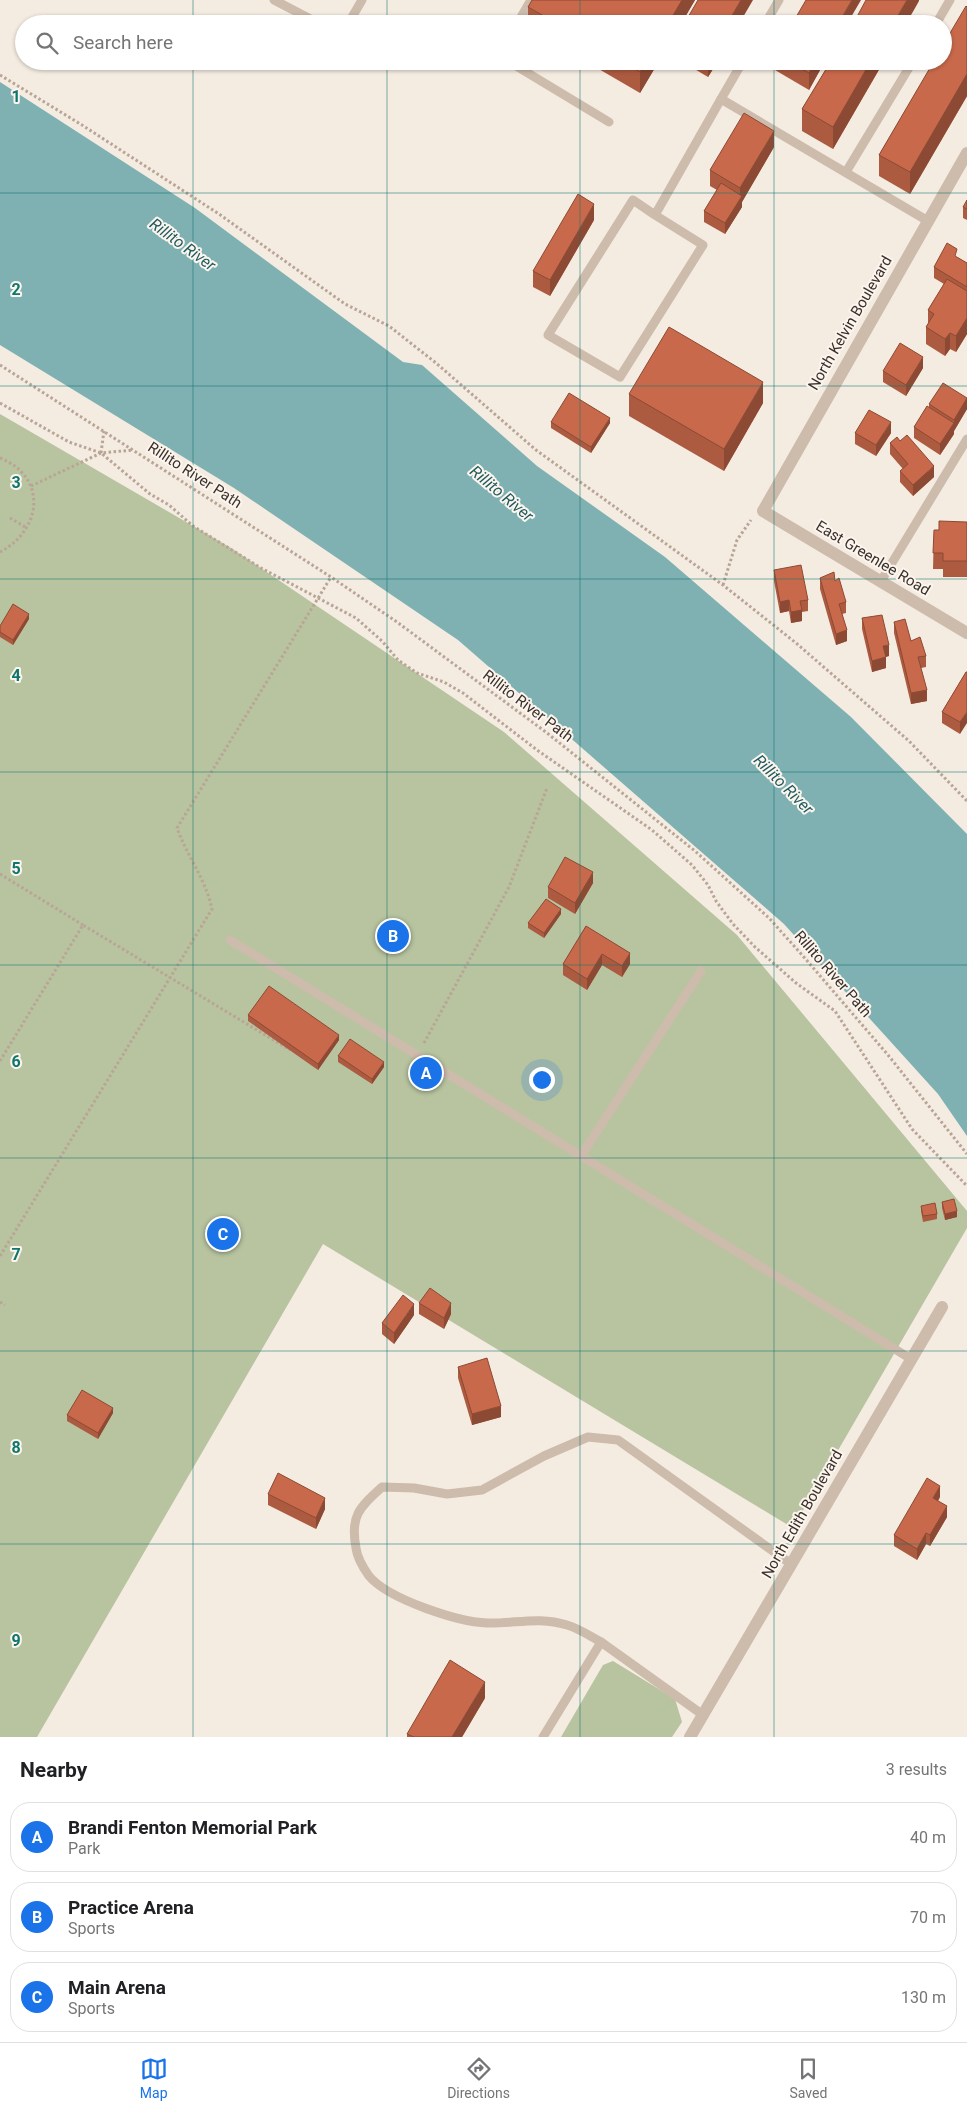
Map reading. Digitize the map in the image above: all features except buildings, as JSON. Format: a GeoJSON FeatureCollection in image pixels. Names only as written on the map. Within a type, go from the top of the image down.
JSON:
{"type":"FeatureCollection","features":[{"type":"Feature","properties":{"kind":"street","name":"North Kelvin Boulevard"},"geometry":{"type":"LineString","coordinates":[[763,511],[967,153]]}},
{"type":"Feature","properties":{"kind":"street","name":"East Greenlee Road"},"geometry":{"type":"LineString","coordinates":[[763,511],[967,633]]}},
{"type":"Feature","properties":{"kind":"street","name":"North Edith Boulevard"},"geometry":{"type":"LineString","coordinates":[[690,1737],[942,1308]]}},
{"type":"Feature","properties":{"kind":"lane"},"geometry":{"type":"LineString","coordinates":[[274,0],[303,15]]}},
{"type":"Feature","properties":{"kind":"lane"},"geometry":{"type":"LineString","coordinates":[[353,15],[362,0]]}},
{"type":"Feature","properties":{"kind":"lane"},"geometry":{"type":"LineString","coordinates":[[522,15],[531,0]]}},
{"type":"Feature","properties":{"kind":"lane"},"geometry":{"type":"LineString","coordinates":[[770,15],[779,0]]}},
{"type":"Feature","properties":{"kind":"lane"},"geometry":{"type":"LineString","coordinates":[[941,15],[950,0]]}},
{"type":"Feature","properties":{"kind":"lane"},"geometry":{"type":"LineString","coordinates":[[523,70],[609,122]]}},
{"type":"Feature","properties":{"kind":"lane"},"geometry":{"type":"LineString","coordinates":[[655,215],[738,70]]}},
{"type":"Feature","properties":{"kind":"lane"},"geometry":{"type":"LineString","coordinates":[[846,172],[908,70]]}},
{"type":"Feature","properties":{"kind":"lane"},"geometry":{"type":"LineString","coordinates":[[721,99],[928,221]]}},
{"type":"Feature","properties":{"kind":"lane"},"geometry":{"type":"LineString","coordinates":[[633,200],[655,215],[703,245],[620,377],[548,335],[633,200]]}},
{"type":"Feature","properties":{"kind":"lane"},"geometry":{"type":"LineString","coordinates":[[881,581],[967,439]]}},
{"type":"Feature","properties":{"kind":"lane"},"geometry":{"type":"LineString","coordinates":[[230,940],[911,1359]]}},
{"type":"Feature","properties":{"kind":"lane"},"geometry":{"type":"LineString","coordinates":[[581,1156],[701,971]]}},
{"type":"Feature","properties":{"kind":"lane"},"geometry":{"type":"LineString","coordinates":[[703,1715],[601,1642],[567,1625],[532,1619],[487,1623],[431,1612],[393,1593],[369,1576],[357,1553],[352,1529],[362,1505],[382,1487],[414,1488],[447,1494],[482,1490],[544,1456],[588,1437],[618,1440],[791,1564]]}},
{"type":"Feature","properties":{"kind":"lane"},"geometry":{"type":"LineString","coordinates":[[543,1737],[601,1642]]}},
{"type":"Feature","properties":{"kind":"path"},"geometry":{"type":"LineString","coordinates":[[0,76],[82,124],[219,214],[346,304],[389,326],[436,363],[536,450],[723,585],[851,688],[909,741],[967,802]]}},
{"type":"Feature","properties":{"kind":"path","name":"Rillito River Path"},"geometry":{"type":"LineString","coordinates":[[0,365],[134,449],[331,577],[547,733],[695,851],[769,918],[888,1055],[967,1154]]}},
{"type":"Feature","properties":{"kind":"path"},"geometry":{"type":"LineString","coordinates":[[0,404],[69,442],[101,453],[150,494],[169,504],[193,526],[261,568],[356,618],[382,641],[398,660],[418,673],[444,682],[463,693],[536,750],[652,830],[692,865],[733,924],[754,947],[796,983],[835,1011],[912,1129],[967,1186]]}},
{"type":"Feature","properties":{"kind":"path"},"geometry":{"type":"LineString","coordinates":[[101,453],[104,431]]}},
{"type":"Feature","properties":{"kind":"path"},"geometry":{"type":"LineString","coordinates":[[31,486],[101,453],[134,449]]}},
{"type":"Feature","properties":{"kind":"path"},"geometry":{"type":"LineString","coordinates":[[0,458],[18,468],[31,486],[34,502],[27,528],[13,545],[0,552]]}},
{"type":"Feature","properties":{"kind":"path"},"geometry":{"type":"LineString","coordinates":[[723,585],[738,540],[747,522],[763,511]]}},
{"type":"Feature","properties":{"kind":"path"},"geometry":{"type":"LineString","coordinates":[[10,518],[27,528]]}},
{"type":"Feature","properties":{"kind":"path"},"geometry":{"type":"LineString","coordinates":[[0,1256],[171,979],[212,909],[209,893],[186,852],[177,828],[331,577]]}},
{"type":"Feature","properties":{"kind":"path"},"geometry":{"type":"LineString","coordinates":[[418,1055],[510,887],[547,788]]}},
{"type":"Feature","properties":{"kind":"path"},"geometry":{"type":"LineString","coordinates":[[0,874],[290,1050]]}},
{"type":"Feature","properties":{"kind":"path"},"geometry":{"type":"LineString","coordinates":[[0,1061],[83,926]]}},
{"type":"Feature","properties":{"kind":"path"},"geometry":{"type":"LineString","coordinates":[[0,1302],[5,1305]]}},
{"type":"Feature","properties":{"kind":"green space"},"geometry":{"type":"Polygon","coordinates":[[[0,414],[231,548],[504,732],[737,935],[967,1211],[967,1228],[793,1528],[323,1244],[37,1737],[0,1737],[0,414]]]}},
{"type":"Feature","properties":{"kind":"green space"},"geometry":{"type":"Polygon","coordinates":[[[613,1661],[675,1699],[682,1722],[672,1737],[561,1737],[603,1665],[613,1661]]]}},
{"type":"Feature","properties":{"kind":"water","name":"Rillito River"},"geometry":{"type":"Polygon","coordinates":[[[0,82],[195,208],[403,362],[422,365],[537,466],[665,557],[851,717],[967,834],[967,1136],[938,1094],[784,924],[458,640],[234,488],[0,345],[0,82]]]}},
{"type":"Feature","properties":{"kind":"place","name":"Practice Arena"},"geometry":{"type":"Point","coordinates":[393,936]}},
{"type":"Feature","properties":{"kind":"place","name":"Brandi Fenton Memorial Park"},"geometry":{"type":"Point","coordinates":[426,1073]}},
{"type":"Feature","properties":{"kind":"place","name":"Main Arena"},"geometry":{"type":"Point","coordinates":[223,1234]}}]}
